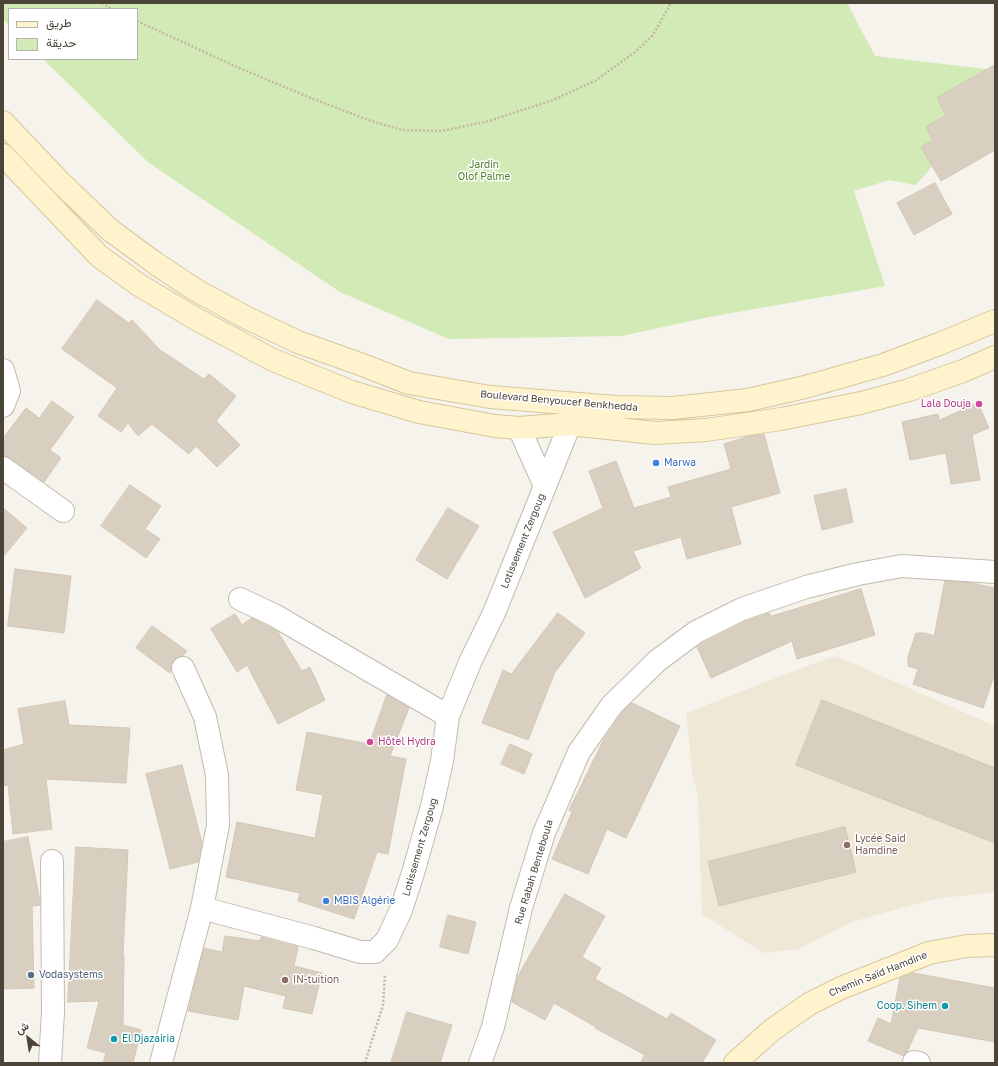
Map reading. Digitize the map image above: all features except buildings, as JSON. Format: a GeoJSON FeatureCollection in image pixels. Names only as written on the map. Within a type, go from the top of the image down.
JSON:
{"type":"FeatureCollection","features":[{"type":"Feature","properties":{"kind":"main road","name":"Boulevard Benyoucef Benkhedda"},"geometry":{"type":"LineString","coordinates":[[3,122],[60,182],[110,230],[155,264],[194,289],[247,318],[298,342],[409,383],[490,397],[616,407],[673,408],[748,400],[805,387],[883,365],[995,321]]}},
{"type":"Feature","properties":{"kind":"main road"},"geometry":{"type":"LineString","coordinates":[[3,155],[99,256],[139,286],[196,319],[266,356],[352,392],[418,412],[495,426],[519,428],[570,424],[656,433],[706,430],[781,419],[861,403],[909,390],[963,371],[995,357]]}},
{"type":"Feature","properties":{"kind":"main road","name":"Chemin Saïd Hamdine"},"geometry":{"type":"LineString","coordinates":[[735,1063],[772,1030],[809,1004],[841,988],[929,953],[967,946],[995,945]]}},
{"type":"Feature","properties":{"kind":"street"},"geometry":{"type":"LineString","coordinates":[[3,370],[9,391],[3,406]]}},
{"type":"Feature","properties":{"kind":"street","name":"Lotissement Zergoug"},"geometry":{"type":"LineString","coordinates":[[202,908],[360,952],[375,952],[387,940],[402,910],[434,798],[442,761],[448,716],[471,660],[494,613],[570,424]]}},
{"type":"Feature","properties":{"kind":"street","name":"Lotissement Zergoug"},"geometry":{"type":"LineString","coordinates":[[519,428],[545,486]]}},
{"type":"Feature","properties":{"kind":"street"},"geometry":{"type":"LineString","coordinates":[[3,468],[63,511]]}},
{"type":"Feature","properties":{"kind":"street","name":"Rue Rabah Benteboula"},"geometry":{"type":"LineString","coordinates":[[480,1063],[494,1027],[522,908],[544,833],[579,752],[612,705],[657,661],[696,632],[742,609],[806,587],[858,574],[902,566],[995,572]]}},
{"type":"Feature","properties":{"kind":"street"},"geometry":{"type":"LineString","coordinates":[[240,599],[274,615],[448,716]]}},
{"type":"Feature","properties":{"kind":"street"},"geometry":{"type":"LineString","coordinates":[[161,1063],[202,908],[218,826],[217,775],[205,717],[183,668]]}},
{"type":"Feature","properties":{"kind":"street"},"geometry":{"type":"LineString","coordinates":[[50,1063],[54,1012],[52,860]]}},
{"type":"Feature","properties":{"kind":"path"},"geometry":{"type":"LineString","coordinates":[[138,21],[237,67],[368,120],[402,130],[442,131],[489,122],[553,100],[595,81],[635,52],[653,35],[671,3]]}},
{"type":"Feature","properties":{"kind":"path"},"geometry":{"type":"LineString","coordinates":[[365,1063],[383,1005]]}},
{"type":"Feature","properties":{"kind":"shaded area","name":"Lycée Said Hamdine"},"geometry":{"type":"Polygon","coordinates":[[[836,656],[995,726],[995,892],[934,899],[851,922],[799,949],[763,953],[702,914],[698,798],[692,771],[686,713],[836,656]]]}},
{"type":"Feature","properties":{"kind":"green space","name":"Jardin Olof Palme"},"geometry":{"type":"Polygon","coordinates":[[[3,3],[847,3],[875,56],[995,70],[995,93],[916,185],[889,180],[854,191],[885,286],[709,317],[622,336],[449,339],[340,292],[149,163],[44,60],[138,60],[138,8],[8,8],[8,24],[3,19],[3,3]]]}},
{"type":"Feature","properties":{"kind":"place","name":"Lala Douja"},"geometry":{"type":"Point","coordinates":[979,404]}},
{"type":"Feature","properties":{"kind":"place","name":"Marwa"},"geometry":{"type":"Point","coordinates":[656,463]}},
{"type":"Feature","properties":{"kind":"place","name":"Hôtel Hydra"},"geometry":{"type":"Point","coordinates":[370,742]}},
{"type":"Feature","properties":{"kind":"place","name":"Lycée Said Hamdine"},"geometry":{"type":"Point","coordinates":[847,845]}},
{"type":"Feature","properties":{"kind":"place","name":"MBIS Algérie"},"geometry":{"type":"Point","coordinates":[326,901]}},
{"type":"Feature","properties":{"kind":"place","name":"Vodasystems"},"geometry":{"type":"Point","coordinates":[31,975]}},
{"type":"Feature","properties":{"kind":"place","name":"IN-tuition"},"geometry":{"type":"Point","coordinates":[285,980]}},
{"type":"Feature","properties":{"kind":"place","name":"Coop. Sihem"},"geometry":{"type":"Point","coordinates":[945,1006]}},
{"type":"Feature","properties":{"kind":"place","name":"El Djazairia"},"geometry":{"type":"Point","coordinates":[114,1039]}}]}
